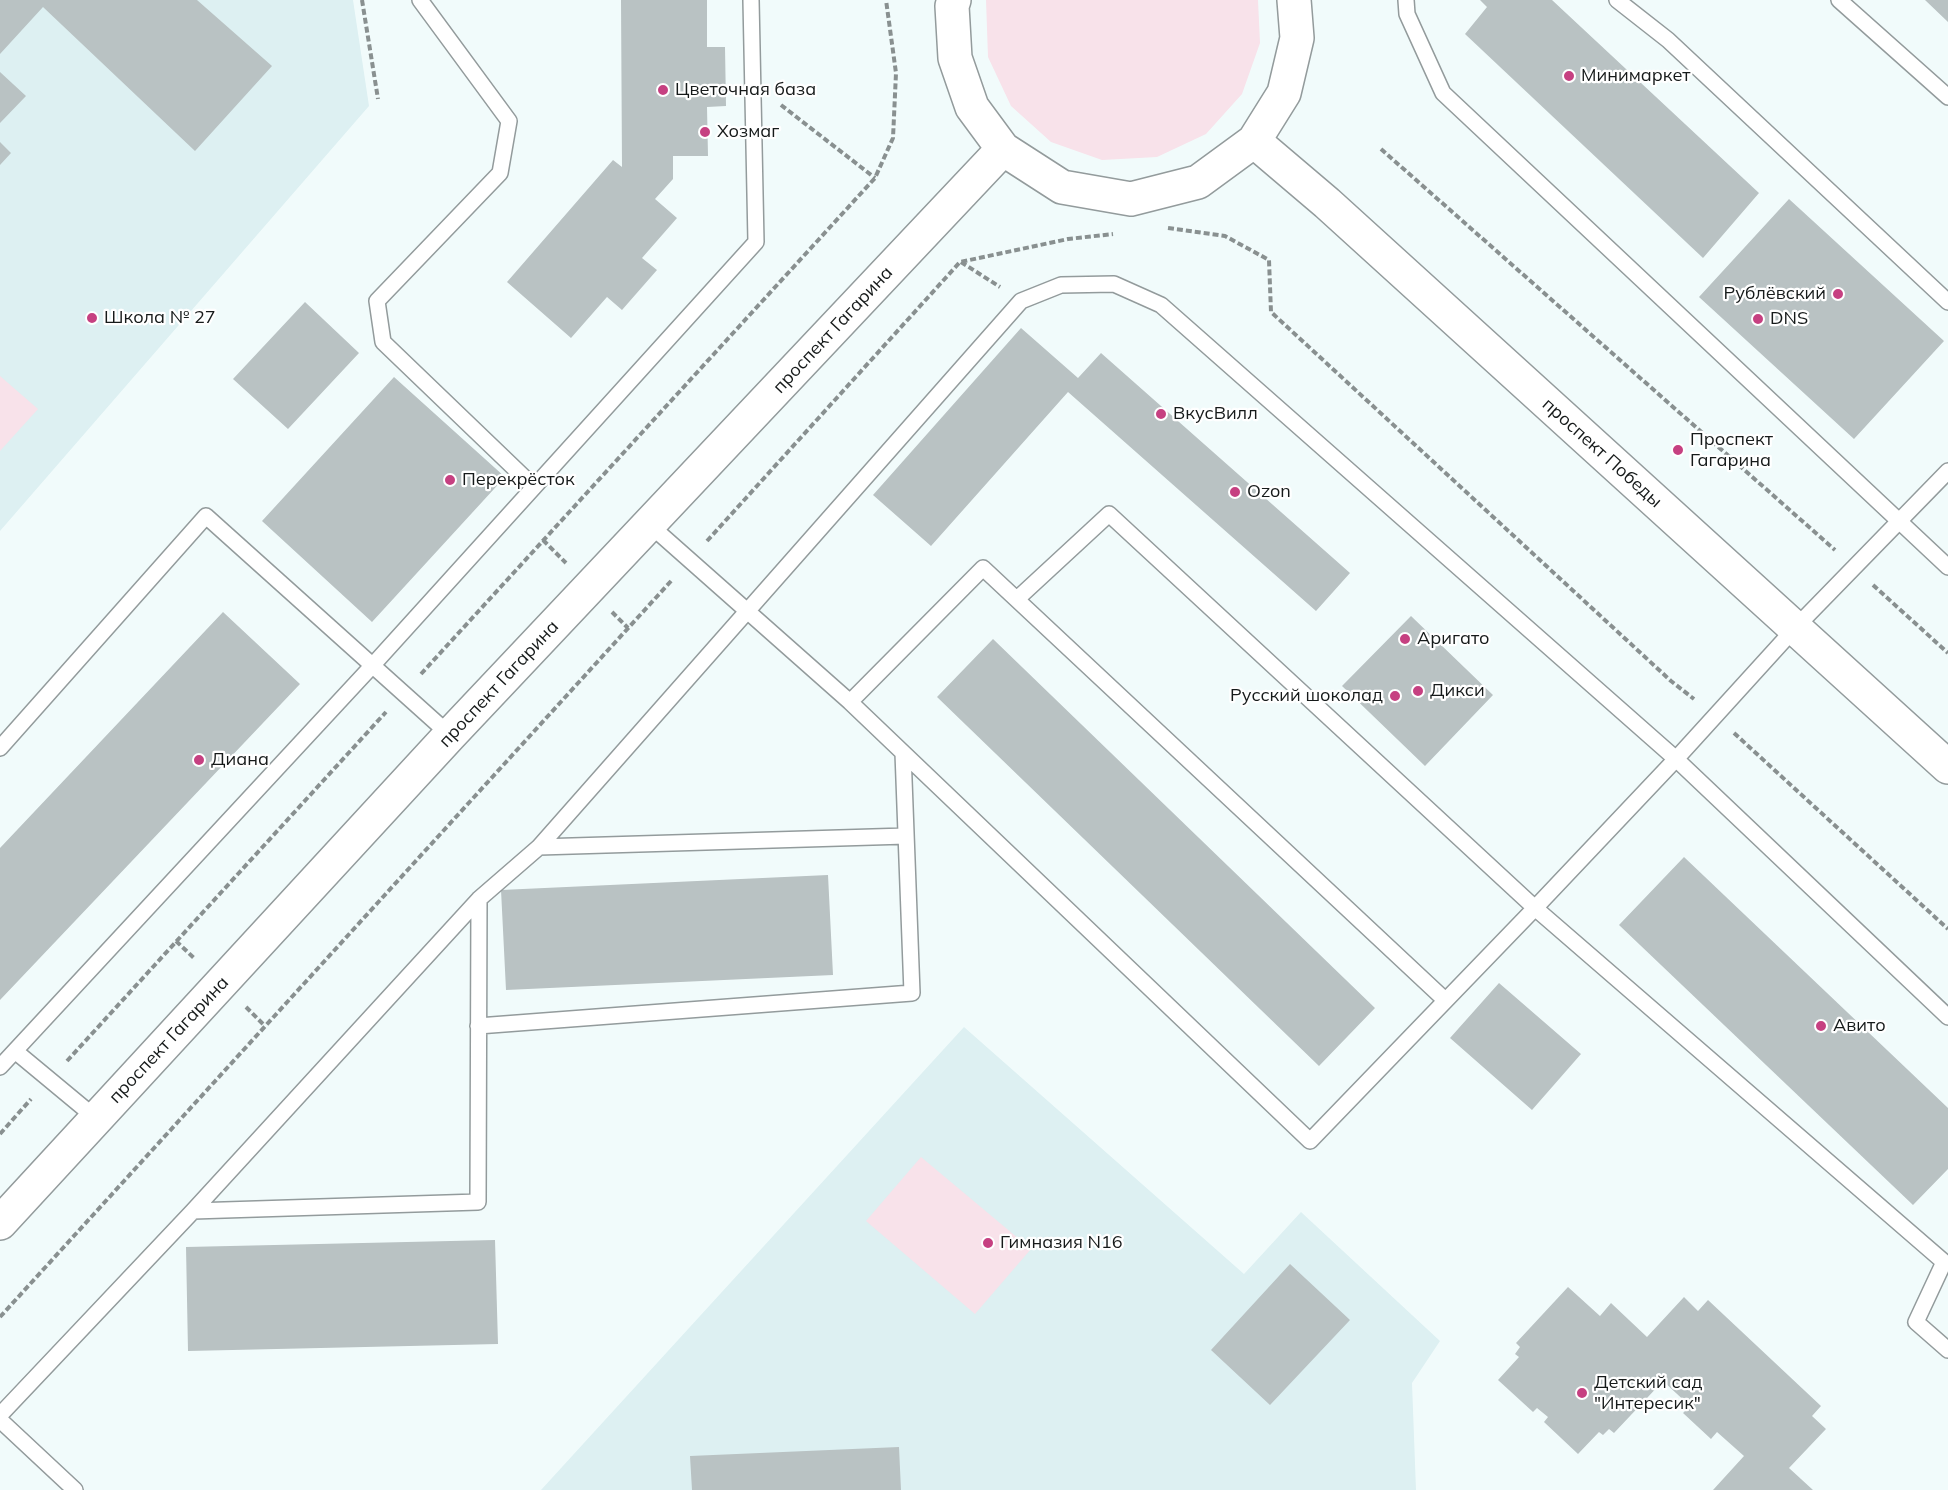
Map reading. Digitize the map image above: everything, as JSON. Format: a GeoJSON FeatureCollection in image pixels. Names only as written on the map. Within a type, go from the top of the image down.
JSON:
{"type":"FeatureCollection","features":[{"type":"Feature","properties":{"kind":"street"},"geometry":{"type":"LineString","coordinates":[[954,0],[952,6],[954,58],[972,107],[1003,149],[1062,187],[1131,199],[1198,182],[1254,141],[1284,93],[1298,38],[1294,0]]}},
{"type":"Feature","properties":{"kind":"street","name":"проспект Победы"},"geometry":{"type":"LineString","coordinates":[[1254,141],[1327,203],[1948,767]]}},
{"type":"Feature","properties":{"kind":"street","name":"проспект Гагарина"},"geometry":{"type":"LineString","coordinates":[[0,1223],[450,735],[1003,149]]}},
{"type":"Feature","properties":{"kind":"lane"},"geometry":{"type":"LineString","coordinates":[[420,0],[509,121],[500,173],[377,301],[383,342],[534,487]]}},
{"type":"Feature","properties":{"kind":"lane"},"geometry":{"type":"LineString","coordinates":[[0,1067],[372,666],[756,242],[751,0]]}},
{"type":"Feature","properties":{"kind":"lane"},"geometry":{"type":"LineString","coordinates":[[1406,0],[1407,14],[1443,93],[1948,567]]}},
{"type":"Feature","properties":{"kind":"lane"},"geometry":{"type":"LineString","coordinates":[[1617,0],[1668,40],[1948,302]]}},
{"type":"Feature","properties":{"kind":"lane"},"geometry":{"type":"LineString","coordinates":[[1839,0],[1948,96]]}},
{"type":"Feature","properties":{"kind":"lane"},"geometry":{"type":"LineString","coordinates":[[0,1415],[193,1212],[479,899],[539,848],[1021,301],[1061,285],[1114,284],[1161,304],[1676,759],[1948,1017]]}},
{"type":"Feature","properties":{"kind":"lane"},"geometry":{"type":"LineString","coordinates":[[650,525],[850,702],[1311,1141],[1676,759],[1796,627],[1948,471]]}},
{"type":"Feature","properties":{"kind":"lane"},"geometry":{"type":"LineString","coordinates":[[1017,599],[1109,514],[1535,908],[1946,1260],[1917,1322],[1948,1350]]}},
{"type":"Feature","properties":{"kind":"lane"},"geometry":{"type":"LineString","coordinates":[[0,748],[206,516],[450,735]]}},
{"type":"Feature","properties":{"kind":"lane"},"geometry":{"type":"LineString","coordinates":[[850,702],[983,568],[1445,1000]]}},
{"type":"Feature","properties":{"kind":"lane"},"geometry":{"type":"LineString","coordinates":[[478,1026],[912,993],[903,753]]}},
{"type":"Feature","properties":{"kind":"lane"},"geometry":{"type":"LineString","coordinates":[[539,848],[906,836]]}},
{"type":"Feature","properties":{"kind":"lane"},"geometry":{"type":"LineString","coordinates":[[193,1212],[478,1202],[479,899]]}},
{"type":"Feature","properties":{"kind":"lane"},"geometry":{"type":"LineString","coordinates":[[15,1051],[97,1119]]}},
{"type":"Feature","properties":{"kind":"lane"},"geometry":{"type":"LineString","coordinates":[[0,1420],[75,1490]]}},
{"type":"Feature","properties":{"kind":"path"},"geometry":{"type":"LineString","coordinates":[[362,0],[378,99]]}},
{"type":"Feature","properties":{"kind":"path"},"geometry":{"type":"LineString","coordinates":[[0,1134],[875,178],[893,138],[896,73],[886,0]]}},
{"type":"Feature","properties":{"kind":"path"},"geometry":{"type":"LineString","coordinates":[[753,83],[875,178]]}},
{"type":"Feature","properties":{"kind":"path"},"geometry":{"type":"LineString","coordinates":[[1381,149],[1948,653]]}},
{"type":"Feature","properties":{"kind":"path"},"geometry":{"type":"LineString","coordinates":[[1157,230],[1168,228],[1225,236],[1269,260],[1271,312],[1671,681],[1715,715],[1948,929]]}},
{"type":"Feature","properties":{"kind":"path"},"geometry":{"type":"LineString","coordinates":[[0,1317],[960,262],[1068,239],[1124,233]]}},
{"type":"Feature","properties":{"kind":"path"},"geometry":{"type":"LineString","coordinates":[[960,262],[1021,301]]}},
{"type":"Feature","properties":{"kind":"shaded area","name":"Школа № 27"},"geometry":{"type":"Polygon","coordinates":[[[0,0],[353,0],[369,106],[0,531],[0,0]]]}},
{"type":"Feature","properties":{"kind":"shaded area"},"geometry":{"type":"Polygon","coordinates":[[[986,0],[1258,0],[1260,43],[1242,94],[1206,134],[1157,157],[1102,160],[1051,142],[1011,106],[988,57],[986,0]]]}},
{"type":"Feature","properties":{"kind":"shaded area"},"geometry":{"type":"Polygon","coordinates":[[[0,376],[38,409],[0,451],[0,376]]]}},
{"type":"Feature","properties":{"kind":"shaded area","name":"Гимназия N16"},"geometry":{"type":"Polygon","coordinates":[[[964,1027],[1244,1274],[1301,1212],[1440,1341],[1412,1383],[1416,1490],[541,1490],[964,1027]]]}},
{"type":"Feature","properties":{"kind":"shaded area"},"geometry":{"type":"Polygon","coordinates":[[[921,1157],[1031,1249],[975,1314],[866,1221],[921,1157]]]}},
{"type":"Feature","properties":{"kind":"building"},"geometry":{"type":"Polygon","coordinates":[[[0,0],[197,0],[272,66],[195,151],[43,7],[0,54],[0,0]]]}},
{"type":"Feature","properties":{"kind":"building"},"geometry":{"type":"Polygon","coordinates":[[[621,0],[707,0],[707,47],[725,47],[726,106],[707,107],[708,156],[673,156],[673,179],[655,199],[677,218],[642,258],[657,270],[622,310],[607,297],[571,338],[507,282],[613,160],[622,167],[621,0]]]}},
{"type":"Feature","properties":{"kind":"building"},"geometry":{"type":"Polygon","coordinates":[[[1480,0],[1552,0],[1759,193],[1703,258],[1465,34],[1487,7],[1480,0]]]}},
{"type":"Feature","properties":{"kind":"building"},"geometry":{"type":"Polygon","coordinates":[[[1925,0],[1948,0],[1948,22],[1925,0]]]}},
{"type":"Feature","properties":{"kind":"building"},"geometry":{"type":"Polygon","coordinates":[[[0,72],[26,96],[0,123],[0,72]]]}},
{"type":"Feature","properties":{"kind":"building"},"geometry":{"type":"Polygon","coordinates":[[[0,142],[11,153],[0,165],[0,142]]]}},
{"type":"Feature","properties":{"kind":"building"},"geometry":{"type":"Polygon","coordinates":[[[1789,199],[1944,341],[1854,439],[1699,297],[1789,199]]]}},
{"type":"Feature","properties":{"kind":"building"},"geometry":{"type":"Polygon","coordinates":[[[305,302],[359,353],[288,429],[233,379],[305,302]]]}},
{"type":"Feature","properties":{"kind":"building"},"geometry":{"type":"Polygon","coordinates":[[[1021,328],[1078,378],[1101,353],[1350,573],[1316,611],[1068,392],[931,546],[873,495],[1021,328]]]}},
{"type":"Feature","properties":{"kind":"building"},"geometry":{"type":"Polygon","coordinates":[[[394,377],[505,477],[372,622],[262,521],[394,377]]]}},
{"type":"Feature","properties":{"kind":"building"},"geometry":{"type":"Polygon","coordinates":[[[223,612],[300,684],[0,1000],[0,848],[223,612]]]}},
{"type":"Feature","properties":{"kind":"building","name":"Дикси"},"geometry":{"type":"Polygon","coordinates":[[[1411,616],[1493,695],[1425,766],[1342,686],[1411,616]]]}},
{"type":"Feature","properties":{"kind":"building"},"geometry":{"type":"Polygon","coordinates":[[[993,639],[1375,1008],[1319,1066],[937,697],[993,639]]]}},
{"type":"Feature","properties":{"kind":"building"},"geometry":{"type":"Polygon","coordinates":[[[1684,857],[1948,1108],[1948,1169],[1913,1205],[1619,925],[1684,857]]]}},
{"type":"Feature","properties":{"kind":"building"},"geometry":{"type":"Polygon","coordinates":[[[828,875],[833,975],[506,990],[501,890],[828,875]]]}},
{"type":"Feature","properties":{"kind":"building"},"geometry":{"type":"Polygon","coordinates":[[[1499,983],[1581,1054],[1532,1110],[1450,1038],[1499,983]]]}},
{"type":"Feature","properties":{"kind":"building"},"geometry":{"type":"Polygon","coordinates":[[[495,1240],[498,1344],[188,1351],[186,1247],[495,1240]]]}},
{"type":"Feature","properties":{"kind":"building"},"geometry":{"type":"Polygon","coordinates":[[[1290,1264],[1350,1320],[1270,1405],[1211,1350],[1290,1264]]]}},
{"type":"Feature","properties":{"kind":"building","name":"Детский сад \"Интересик\""},"geometry":{"type":"Polygon","coordinates":[[[1568,1287],[1600,1316],[1611,1303],[1647,1337],[1684,1297],[1698,1311],[1708,1300],[1821,1406],[1812,1416],[1826,1429],[1789,1468],[1813,1490],[1713,1490],[1744,1456],[1717,1432],[1711,1439],[1683,1413],[1690,1406],[1663,1381],[1614,1433],[1609,1429],[1603,1435],[1599,1432],[1578,1454],[1544,1422],[1548,1417],[1537,1408],[1533,1412],[1498,1380],[1519,1357],[1515,1354],[1520,1347],[1516,1343],[1568,1287]]]}},
{"type":"Feature","properties":{"kind":"building"},"geometry":{"type":"Polygon","coordinates":[[[899,1447],[901,1490],[692,1490],[690,1456],[899,1447]]]}},
{"type":"Feature","properties":{"kind":"place","name":"Минимаркет"},"geometry":{"type":"Point","coordinates":[1569,76]}},
{"type":"Feature","properties":{"kind":"place","name":"Цветочная база"},"geometry":{"type":"Point","coordinates":[663,90]}},
{"type":"Feature","properties":{"kind":"place","name":"Хозмаг"},"geometry":{"type":"Point","coordinates":[705,132]}},
{"type":"Feature","properties":{"kind":"place","name":"Рублёвский"},"geometry":{"type":"Point","coordinates":[1838,294]}},
{"type":"Feature","properties":{"kind":"place","name":"Школа № 27"},"geometry":{"type":"Point","coordinates":[92,318]}},
{"type":"Feature","properties":{"kind":"place","name":"DNS"},"geometry":{"type":"Point","coordinates":[1758,319]}},
{"type":"Feature","properties":{"kind":"place","name":"ВкусВилл"},"geometry":{"type":"Point","coordinates":[1161,414]}},
{"type":"Feature","properties":{"kind":"place","name":"Проспект Гагарина"},"geometry":{"type":"Point","coordinates":[1678,450]}},
{"type":"Feature","properties":{"kind":"place","name":"Перекрёсток"},"geometry":{"type":"Point","coordinates":[450,480]}},
{"type":"Feature","properties":{"kind":"place","name":"Ozon"},"geometry":{"type":"Point","coordinates":[1235,492]}},
{"type":"Feature","properties":{"kind":"place","name":"Аригато"},"geometry":{"type":"Point","coordinates":[1405,639]}},
{"type":"Feature","properties":{"kind":"place","name":"Дикси"},"geometry":{"type":"Point","coordinates":[1418,691]}},
{"type":"Feature","properties":{"kind":"place","name":"Русский шоколад"},"geometry":{"type":"Point","coordinates":[1395,696]}},
{"type":"Feature","properties":{"kind":"place","name":"Диана"},"geometry":{"type":"Point","coordinates":[199,760]}},
{"type":"Feature","properties":{"kind":"place","name":"Авито"},"geometry":{"type":"Point","coordinates":[1821,1026]}},
{"type":"Feature","properties":{"kind":"place","name":"Гимназия N16"},"geometry":{"type":"Point","coordinates":[988,1243]}},
{"type":"Feature","properties":{"kind":"place","name":"Детский сад \"Интересик\""},"geometry":{"type":"Point","coordinates":[1582,1393]}}]}
